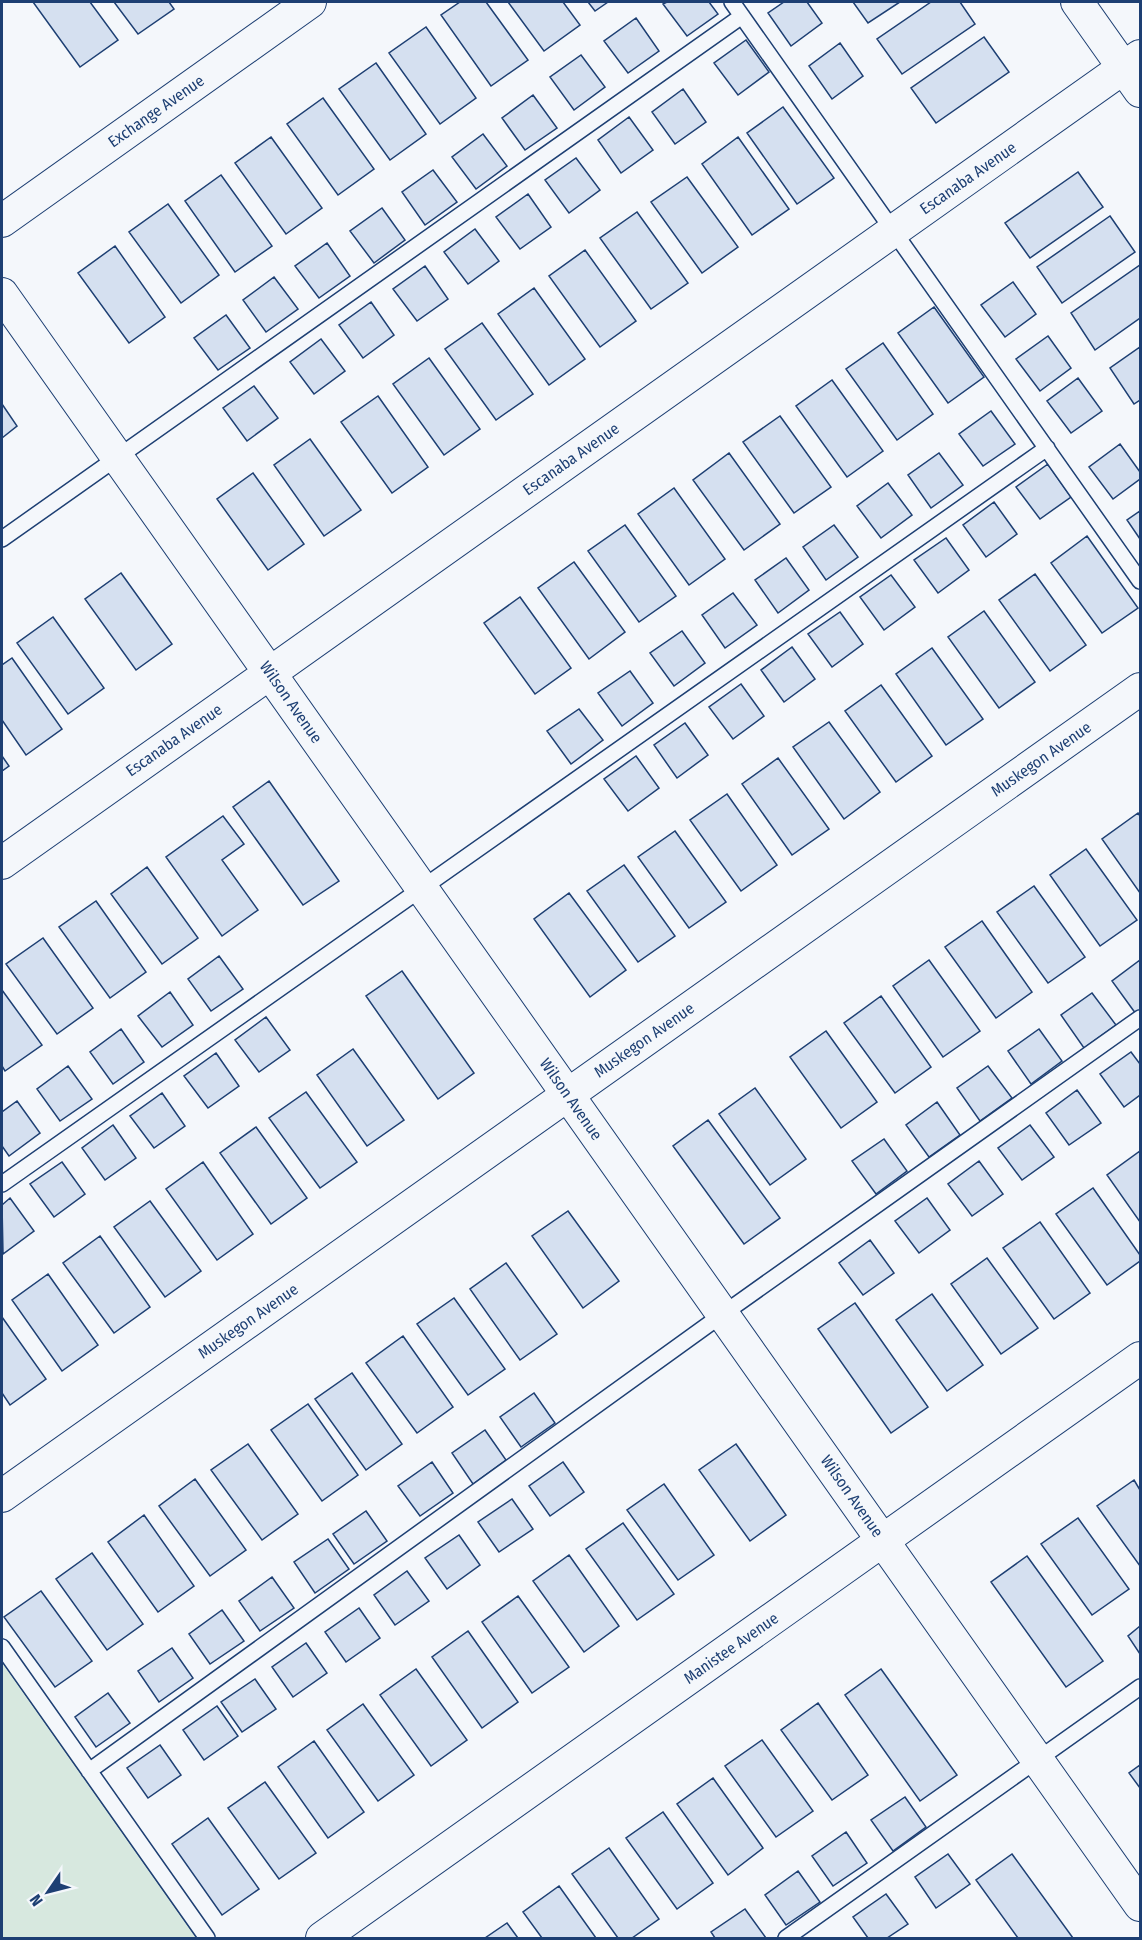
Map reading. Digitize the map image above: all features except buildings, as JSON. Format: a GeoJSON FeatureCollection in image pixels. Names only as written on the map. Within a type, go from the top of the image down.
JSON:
{"type":"FeatureCollection","features":[{"type":"Feature","properties":{"kind":"street","name":"Exchange Avenue"},"geometry":{"type":"LineString","coordinates":[[2,221],[310,2]]}},
{"type":"Feature","properties":{"kind":"street"},"geometry":{"type":"LineString","coordinates":[[1077,2],[1135,72]]}},
{"type":"Feature","properties":{"kind":"street","name":"Escanaba Avenue"},"geometry":{"type":"LineString","coordinates":[[2,863],[894,231],[1135,72]]}},
{"type":"Feature","properties":{"kind":"street","name":"Wilson Avenue"},"geometry":{"type":"LineString","coordinates":[[2,294],[1140,1905]]}},
{"type":"Feature","properties":{"kind":"street","name":"Muskegon Avenue"},"geometry":{"type":"LineString","coordinates":[[2,1496],[1140,689]]}},
{"type":"Feature","properties":{"kind":"street","name":"Manistee Avenue"},"geometry":{"type":"LineString","coordinates":[[321,1938],[1140,1358]]}},
{"type":"Feature","properties":{"kind":"lane"},"geometry":{"type":"LineString","coordinates":[[732,2],[1140,581]]}},
{"type":"Feature","properties":{"kind":"lane"},"geometry":{"type":"LineString","coordinates":[[2,539],[742,16]]}},
{"type":"Feature","properties":{"kind":"lane"},"geometry":{"type":"LineString","coordinates":[[2,1184],[1047,448]]}},
{"type":"Feature","properties":{"kind":"lane"},"geometry":{"type":"LineString","coordinates":[[89,1771],[723,1314],[1140,1018]]}},
{"type":"Feature","properties":{"kind":"lane"},"geometry":{"type":"LineString","coordinates":[[2,1647],[207,1938]]}},
{"type":"Feature","properties":{"kind":"lane"},"geometry":{"type":"LineString","coordinates":[[786,1938],[1140,1687]]}},
{"type":"Feature","properties":{"kind":"shaded area"},"geometry":{"type":"Polygon","coordinates":[[[2,1661],[197,1938],[2,1938],[2,1661]]]}}]}
